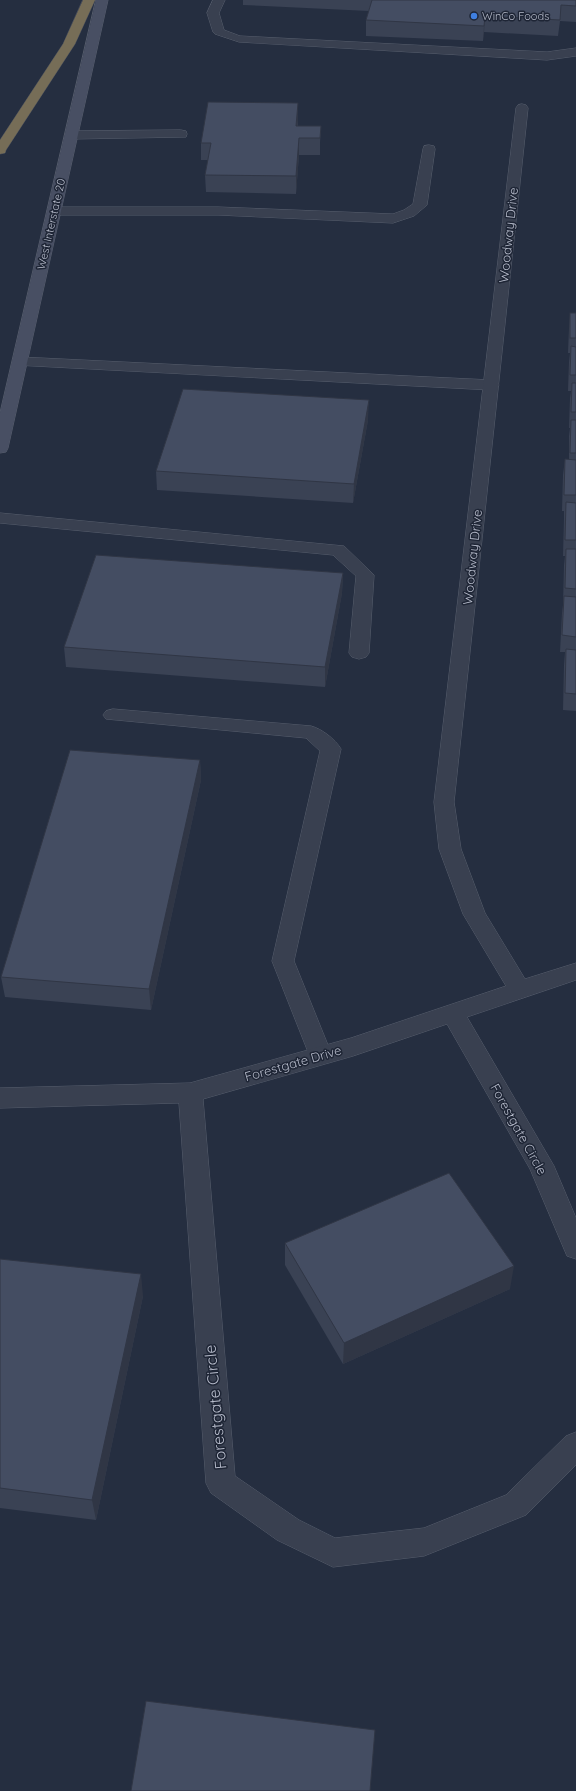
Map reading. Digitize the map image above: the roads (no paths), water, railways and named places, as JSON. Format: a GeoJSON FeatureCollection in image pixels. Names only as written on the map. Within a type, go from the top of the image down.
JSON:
{"type":"FeatureCollection","features":[{"type":"Feature","properties":{"kind":"highway"},"geometry":{"type":"LineString","coordinates":[[0,150],[65,51],[89,0]]}},
{"type":"Feature","properties":{"kind":"main road","name":"West Interstate 20"},"geometry":{"type":"LineString","coordinates":[[0,448],[102,0]]}},
{"type":"Feature","properties":{"kind":"street"},"geometry":{"type":"LineString","coordinates":[[219,0],[213,13],[219,32],[239,39],[548,56],[576,52]]}},
{"type":"Feature","properties":{"kind":"street","name":"Woodway Drive"},"geometry":{"type":"LineString","coordinates":[[520,990],[474,914],[450,849],[444,802],[522,108]]}},
{"type":"Feature","properties":{"kind":"street"},"geometry":{"type":"LineString","coordinates":[[72,135],[181,134]]}},
{"type":"Feature","properties":{"kind":"street"},"geometry":{"type":"LineString","coordinates":[[54,211],[218,211],[380,219],[400,218],[412,213],[420,206],[429,149]]}},
{"type":"Feature","properties":{"kind":"street"},"geometry":{"type":"LineString","coordinates":[[20,362],[491,385]]}},
{"type":"Feature","properties":{"kind":"street"},"geometry":{"type":"LineString","coordinates":[[0,518],[338,550],[365,575],[359,653]]}},
{"type":"Feature","properties":{"kind":"street"},"geometry":{"type":"LineString","coordinates":[[113,715],[311,732],[331,749],[283,961],[320,1055]]}},
{"type":"Feature","properties":{"kind":"street","name":"Forestgate Drive"},"geometry":{"type":"LineString","coordinates":[[0,1098],[190,1093],[320,1055],[353,1047],[576,970]]}},
{"type":"Feature","properties":{"kind":"street","name":"Forestgate Circle"},"geometry":{"type":"LineString","coordinates":[[453,1013],[541,1166],[576,1248]]}},
{"type":"Feature","properties":{"kind":"street","name":"Forestgate Circle"},"geometry":{"type":"LineString","coordinates":[[190,1093],[221,1483],[288,1530],[333,1553],[424,1542],[516,1505],[576,1445]]}},
{"type":"Feature","properties":{"kind":"place","name":"WinCo Foods"},"geometry":{"type":"Point","coordinates":[474,16]}}]}
